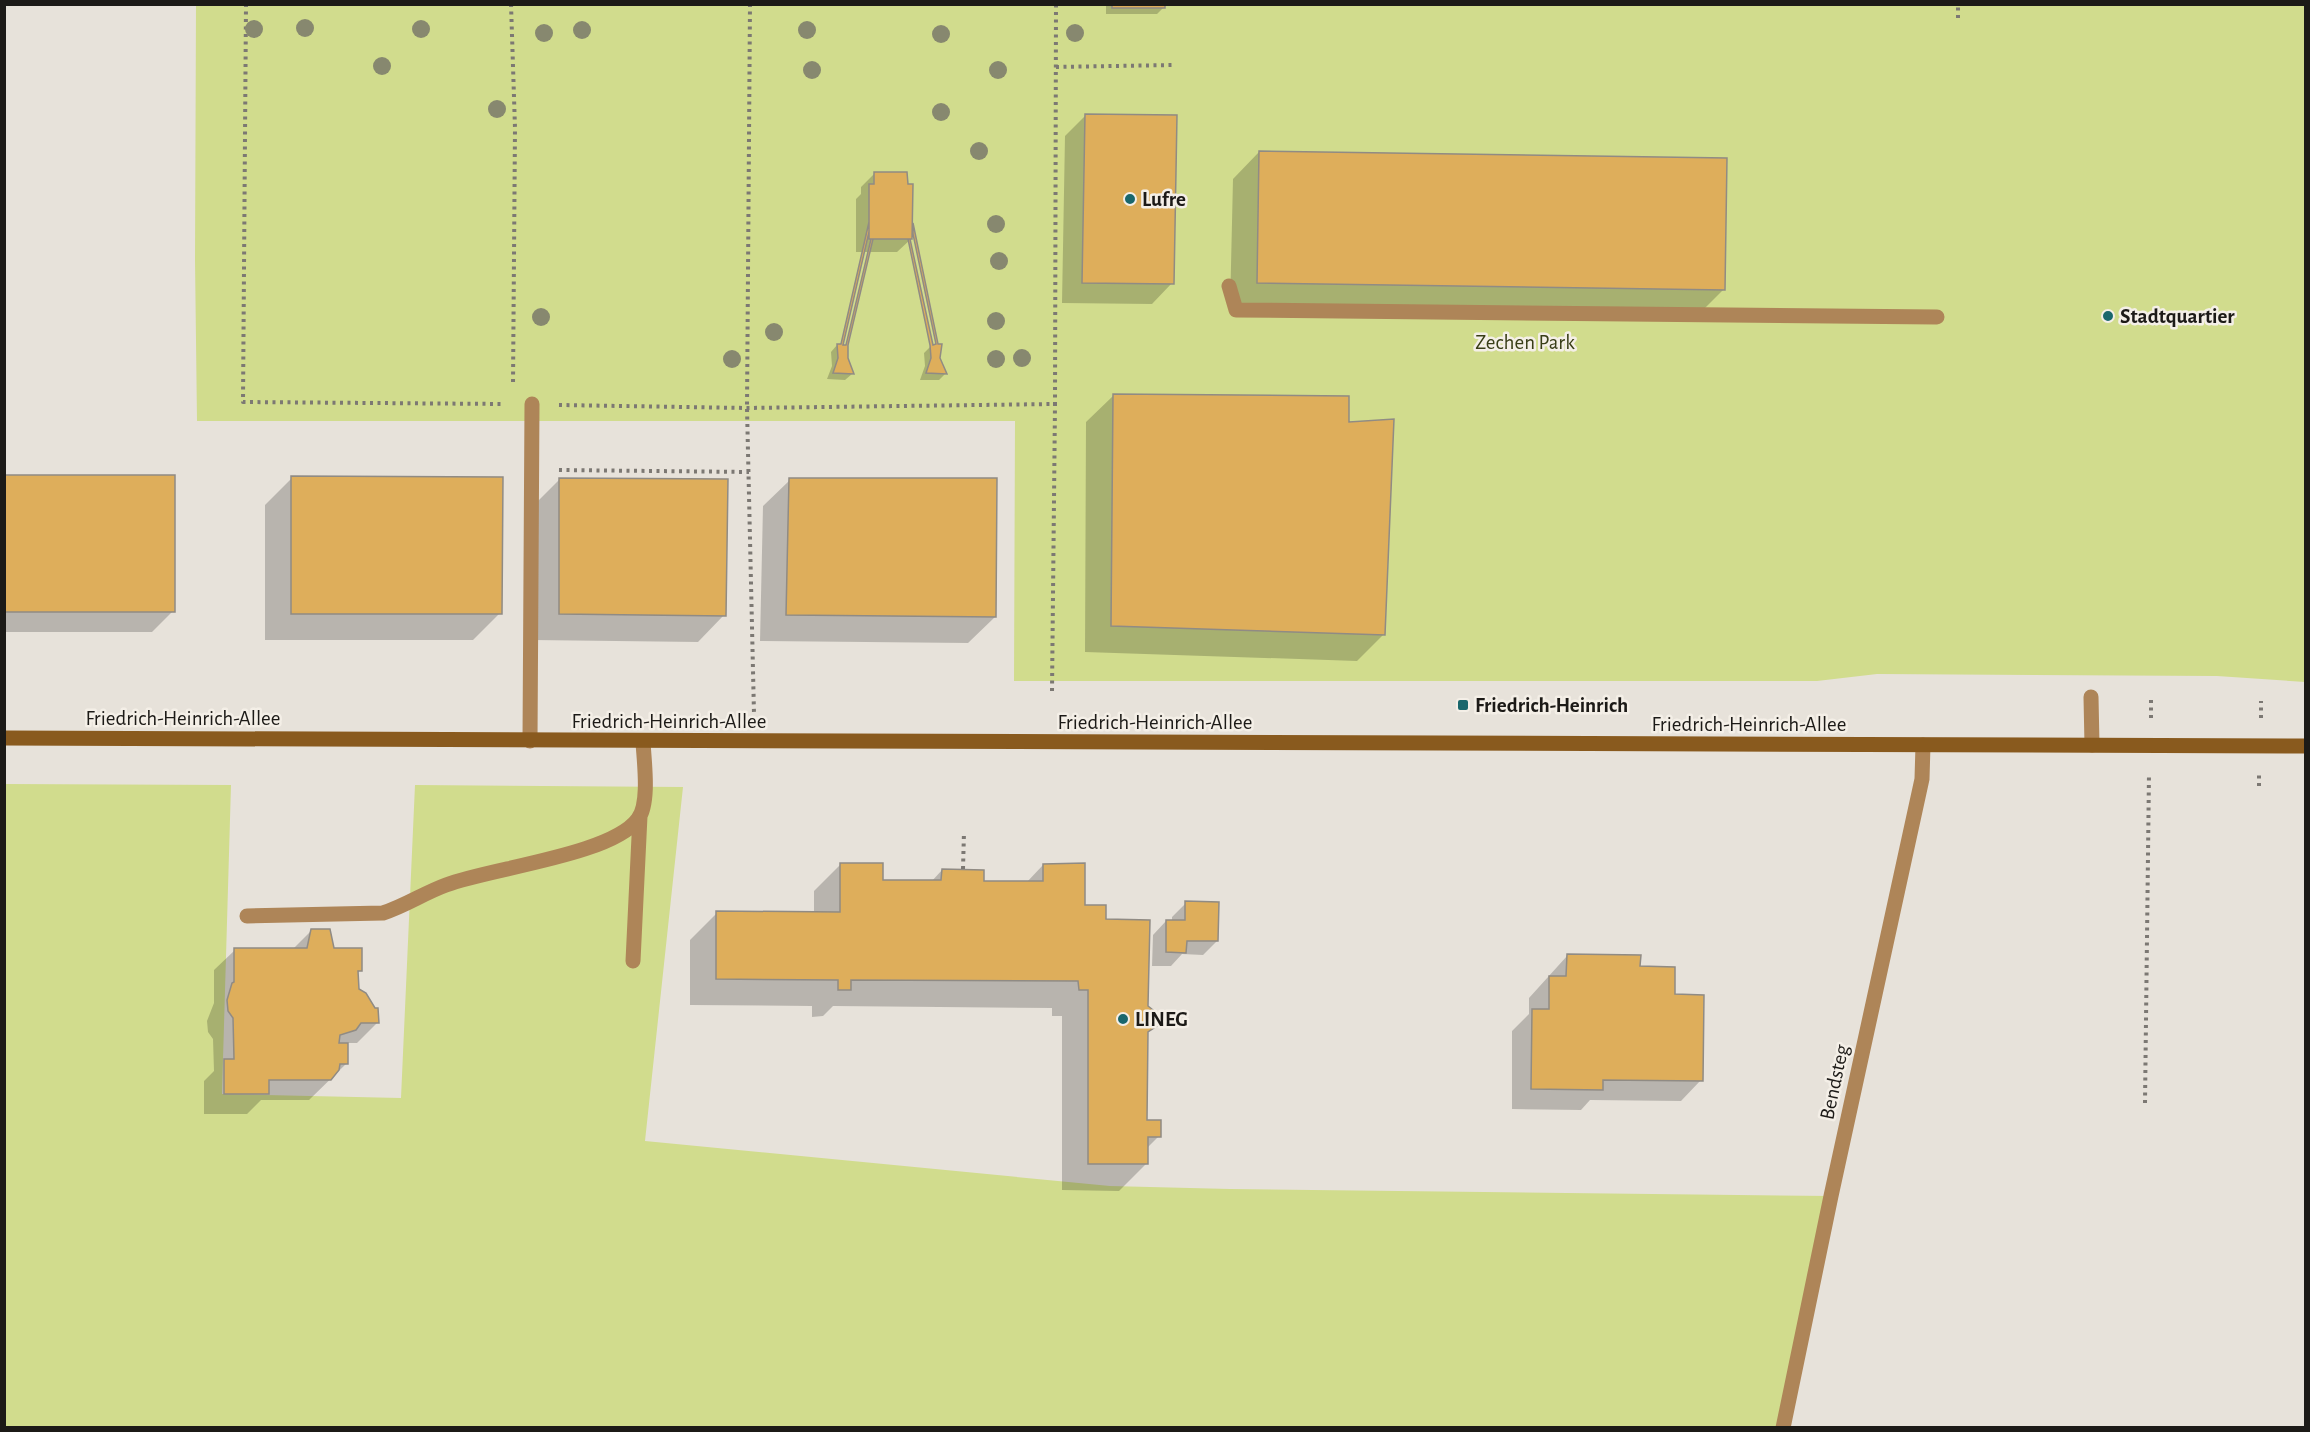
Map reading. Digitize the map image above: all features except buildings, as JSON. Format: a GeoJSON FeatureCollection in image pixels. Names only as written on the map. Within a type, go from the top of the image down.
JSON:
{"type":"FeatureCollection","features":[{"type":"Feature","properties":{"kind":"main road","name":"Friedrich-Heinrich-Allee"},"geometry":{"type":"LineString","coordinates":[[4,738],[2306,746]]}},
{"type":"Feature","properties":{"kind":"street"},"geometry":{"type":"LineString","coordinates":[[1228,286],[1236,310],[1937,316]]}},
{"type":"Feature","properties":{"kind":"street"},"geometry":{"type":"LineString","coordinates":[[530,741],[532,404]]}},
{"type":"Feature","properties":{"kind":"street"},"geometry":{"type":"LineString","coordinates":[[2091,697],[2092,745]]}},
{"type":"Feature","properties":{"kind":"street"},"geometry":{"type":"LineString","coordinates":[[633,961],[640,816],[644,799],[643,742]]}},
{"type":"Feature","properties":{"kind":"street","name":"Bendsteg"},"geometry":{"type":"LineString","coordinates":[[1784,1428],[1831,1196],[1922,779],[1923,746]]}},
{"type":"Feature","properties":{"kind":"street"},"geometry":{"type":"LineString","coordinates":[[247,916],[383,913],[447,884],[590,847],[616,838],[630,828],[640,816]]}},
{"type":"Feature","properties":{"kind":"path"},"geometry":{"type":"LineString","coordinates":[[246,4],[243,402],[747,408],[1055,404]]}},
{"type":"Feature","properties":{"kind":"path"},"geometry":{"type":"LineString","coordinates":[[511,4],[515,128],[513,404]]}},
{"type":"Feature","properties":{"kind":"path"},"geometry":{"type":"LineString","coordinates":[[750,4],[747,408],[754,742]]}},
{"type":"Feature","properties":{"kind":"path"},"geometry":{"type":"LineString","coordinates":[[1052,691],[1056,4]]}},
{"type":"Feature","properties":{"kind":"path"},"geometry":{"type":"LineString","coordinates":[[1958,4],[1958,18]]}},
{"type":"Feature","properties":{"kind":"path"},"geometry":{"type":"LineString","coordinates":[[1056,67],[1173,65]]}},
{"type":"Feature","properties":{"kind":"path"},"geometry":{"type":"LineString","coordinates":[[531,470],[749,472]]}},
{"type":"Feature","properties":{"kind":"path"},"geometry":{"type":"LineString","coordinates":[[2145,1103],[2150,746]]}},
{"type":"Feature","properties":{"kind":"path"},"geometry":{"type":"LineString","coordinates":[[963,869],[964,832]]}},
{"type":"Feature","properties":{"kind":"green space","name":"Zechen Park"},"geometry":{"type":"Polygon","coordinates":[[[196,5],[2305,5],[2305,682],[2217,676],[1877,674],[1817,681],[1014,681],[1015,421],[197,421],[196,5]]]}},
{"type":"Feature","properties":{"kind":"green space"},"geometry":{"type":"Polygon","coordinates":[[[5,784],[231,785],[222,1094],[401,1098],[415,785],[683,787],[645,1141],[1110,1186],[1831,1196],[1783,1427],[5,1428],[5,784]]]}},
{"type":"Feature","properties":{"kind":"place","name":"Lufre"},"geometry":{"type":"Point","coordinates":[1130,199]}},
{"type":"Feature","properties":{"kind":"place","name":"Stadtquartier"},"geometry":{"type":"Point","coordinates":[2108,316]}},
{"type":"Feature","properties":{"kind":"place","name":"Friedrich-Heinrich"},"geometry":{"type":"Point","coordinates":[1463,705]}},
{"type":"Feature","properties":{"kind":"place","name":"LINEG"},"geometry":{"type":"Point","coordinates":[1123,1019]}}]}
